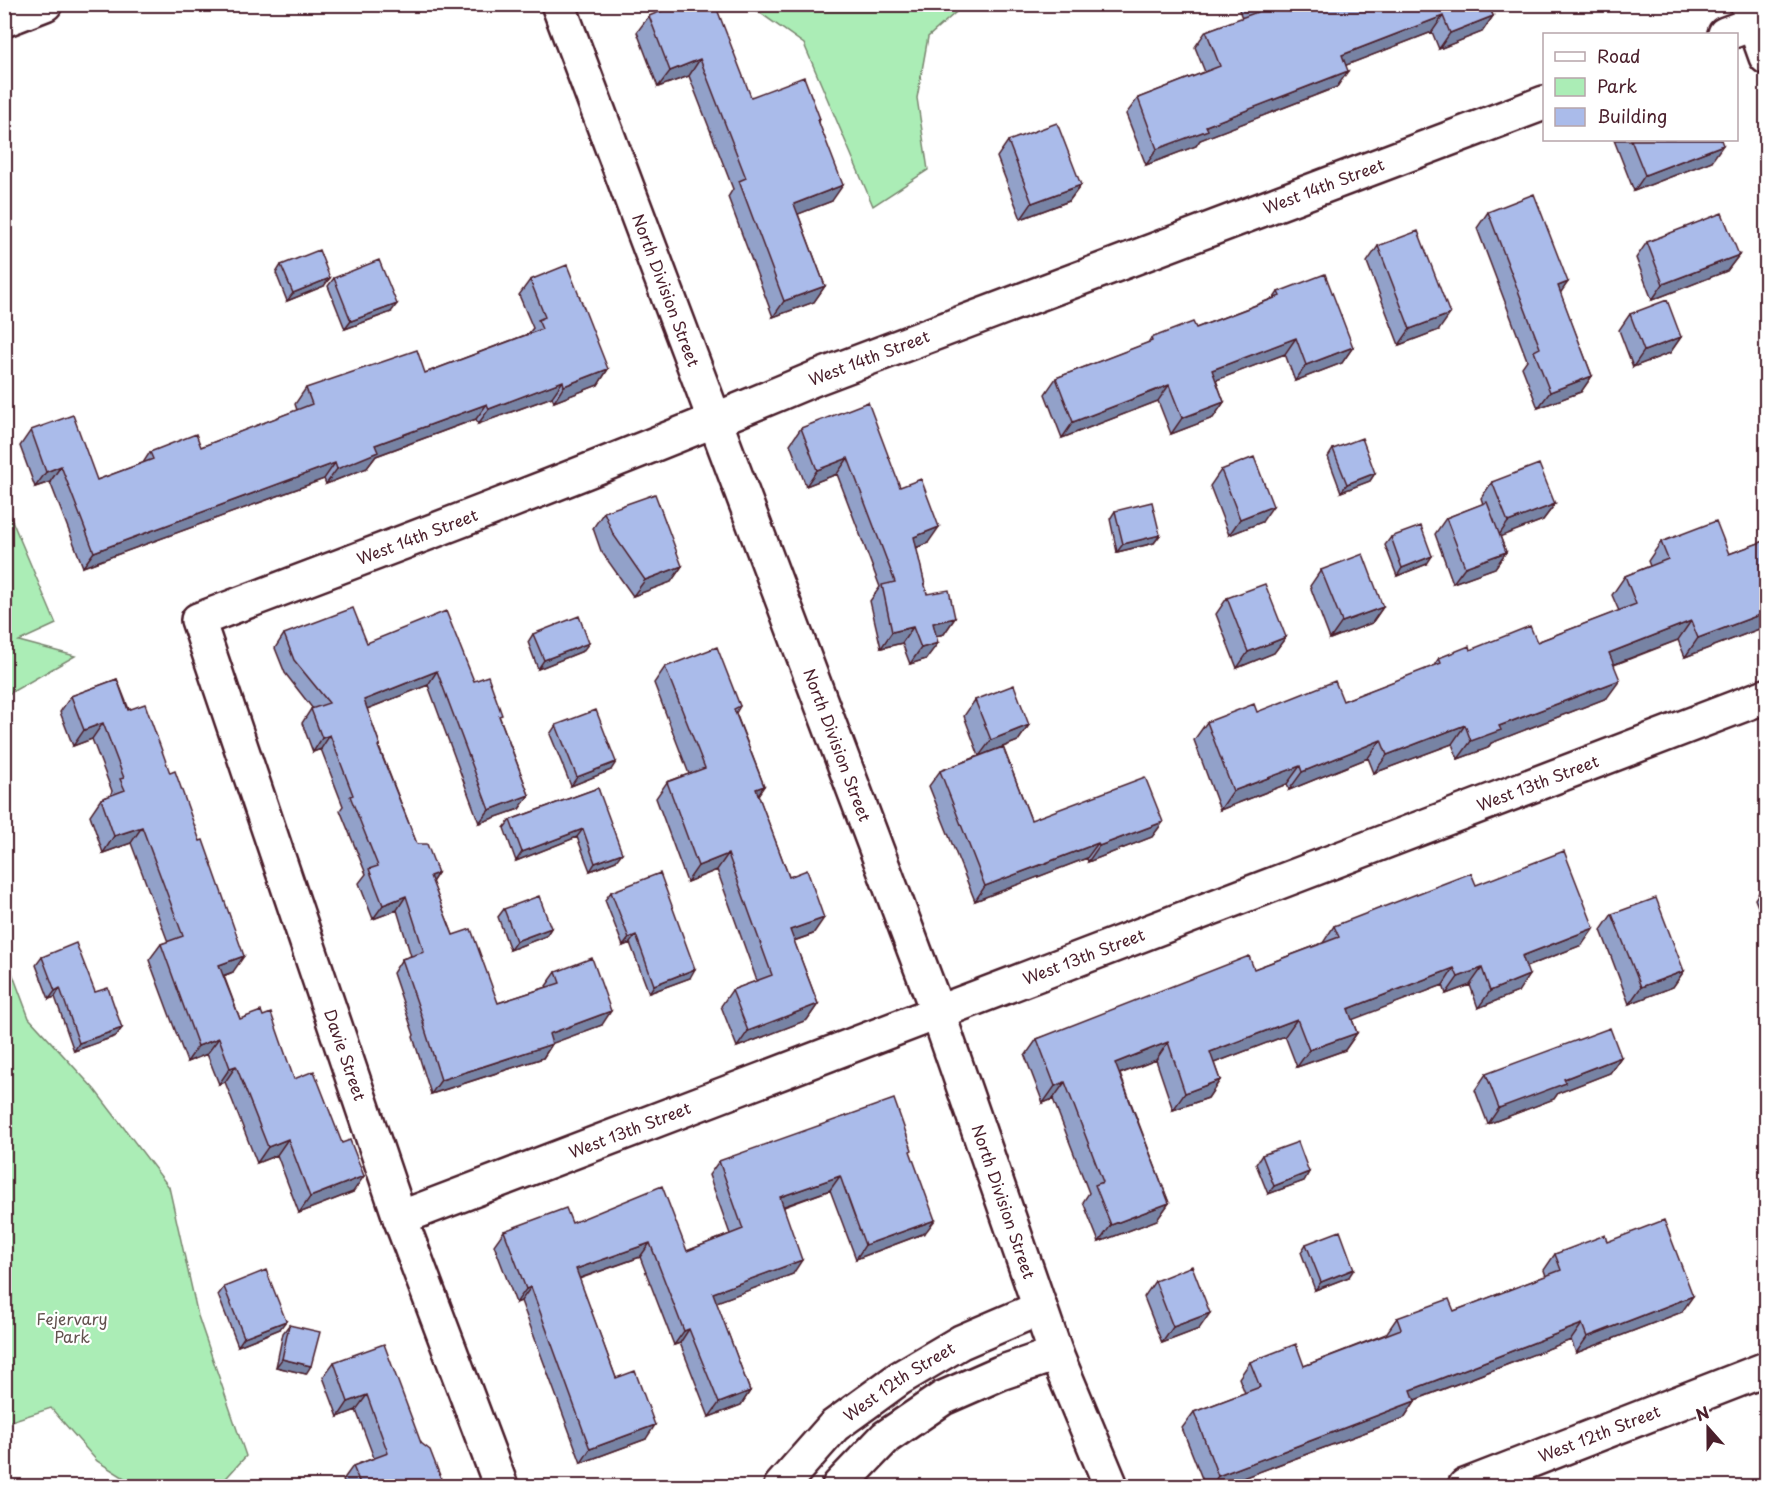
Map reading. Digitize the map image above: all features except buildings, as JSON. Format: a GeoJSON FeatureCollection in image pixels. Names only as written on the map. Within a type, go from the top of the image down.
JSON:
{"type":"FeatureCollection","features":[{"type":"Feature","properties":{"kind":"street"},"geometry":{"type":"LineString","coordinates":[[4,20],[45,4]]}},
{"type":"Feature","properties":{"kind":"street","name":"North Division Street"},"geometry":{"type":"LineString","coordinates":[[558,4],[938,1013],[1056,1354],[1112,1486]]}},
{"type":"Feature","properties":{"kind":"street"},"geometry":{"type":"LineString","coordinates":[[1748,20],[1767,57]]}},
{"type":"Feature","properties":{"kind":"street","name":"West 14th Street"},"geometry":{"type":"LineString","coordinates":[[198,620],[436,530],[714,421],[816,378],[1543,104]]}},
{"type":"Feature","properties":{"kind":"street","name":"Davie Street"},"geometry":{"type":"LineString","coordinates":[[198,620],[400,1218],[501,1486]]}},
{"type":"Feature","properties":{"kind":"street","name":"West 13th Street"},"geometry":{"type":"LineString","coordinates":[[400,1218],[1767,696]]}},
{"type":"Feature","properties":{"kind":"street","name":"West 12th Street"},"geometry":{"type":"LineString","coordinates":[[781,1486],[834,1426],[900,1378],[961,1342],[1040,1308]]}},
{"type":"Feature","properties":{"kind":"street"},"geometry":{"type":"LineString","coordinates":[[839,1486],[886,1437],[943,1398],[1000,1373],[1056,1354]]}},
{"type":"Feature","properties":{"kind":"street","name":"West 12th Street"},"geometry":{"type":"LineString","coordinates":[[1464,1486],[1767,1369]]}},
{"type":"Feature","properties":{"kind":"green space"},"geometry":{"type":"Polygon","coordinates":[[[749,5],[964,5],[928,37],[917,98],[928,170],[873,206],[804,44],[749,5]]]}},
{"type":"Feature","properties":{"kind":"green space"},"geometry":{"type":"Polygon","coordinates":[[[5,504],[56,624],[19,641],[75,656],[5,696],[5,504]]]}},
{"type":"Feature","properties":{"kind":"green space","name":"Fejervary Park"},"geometry":{"type":"Polygon","coordinates":[[[4,951],[29,1018],[95,1090],[169,1187],[198,1316],[246,1456],[219,1486],[137,1486],[97,1461],[51,1408],[5,1423],[4,951]]]}}]}
